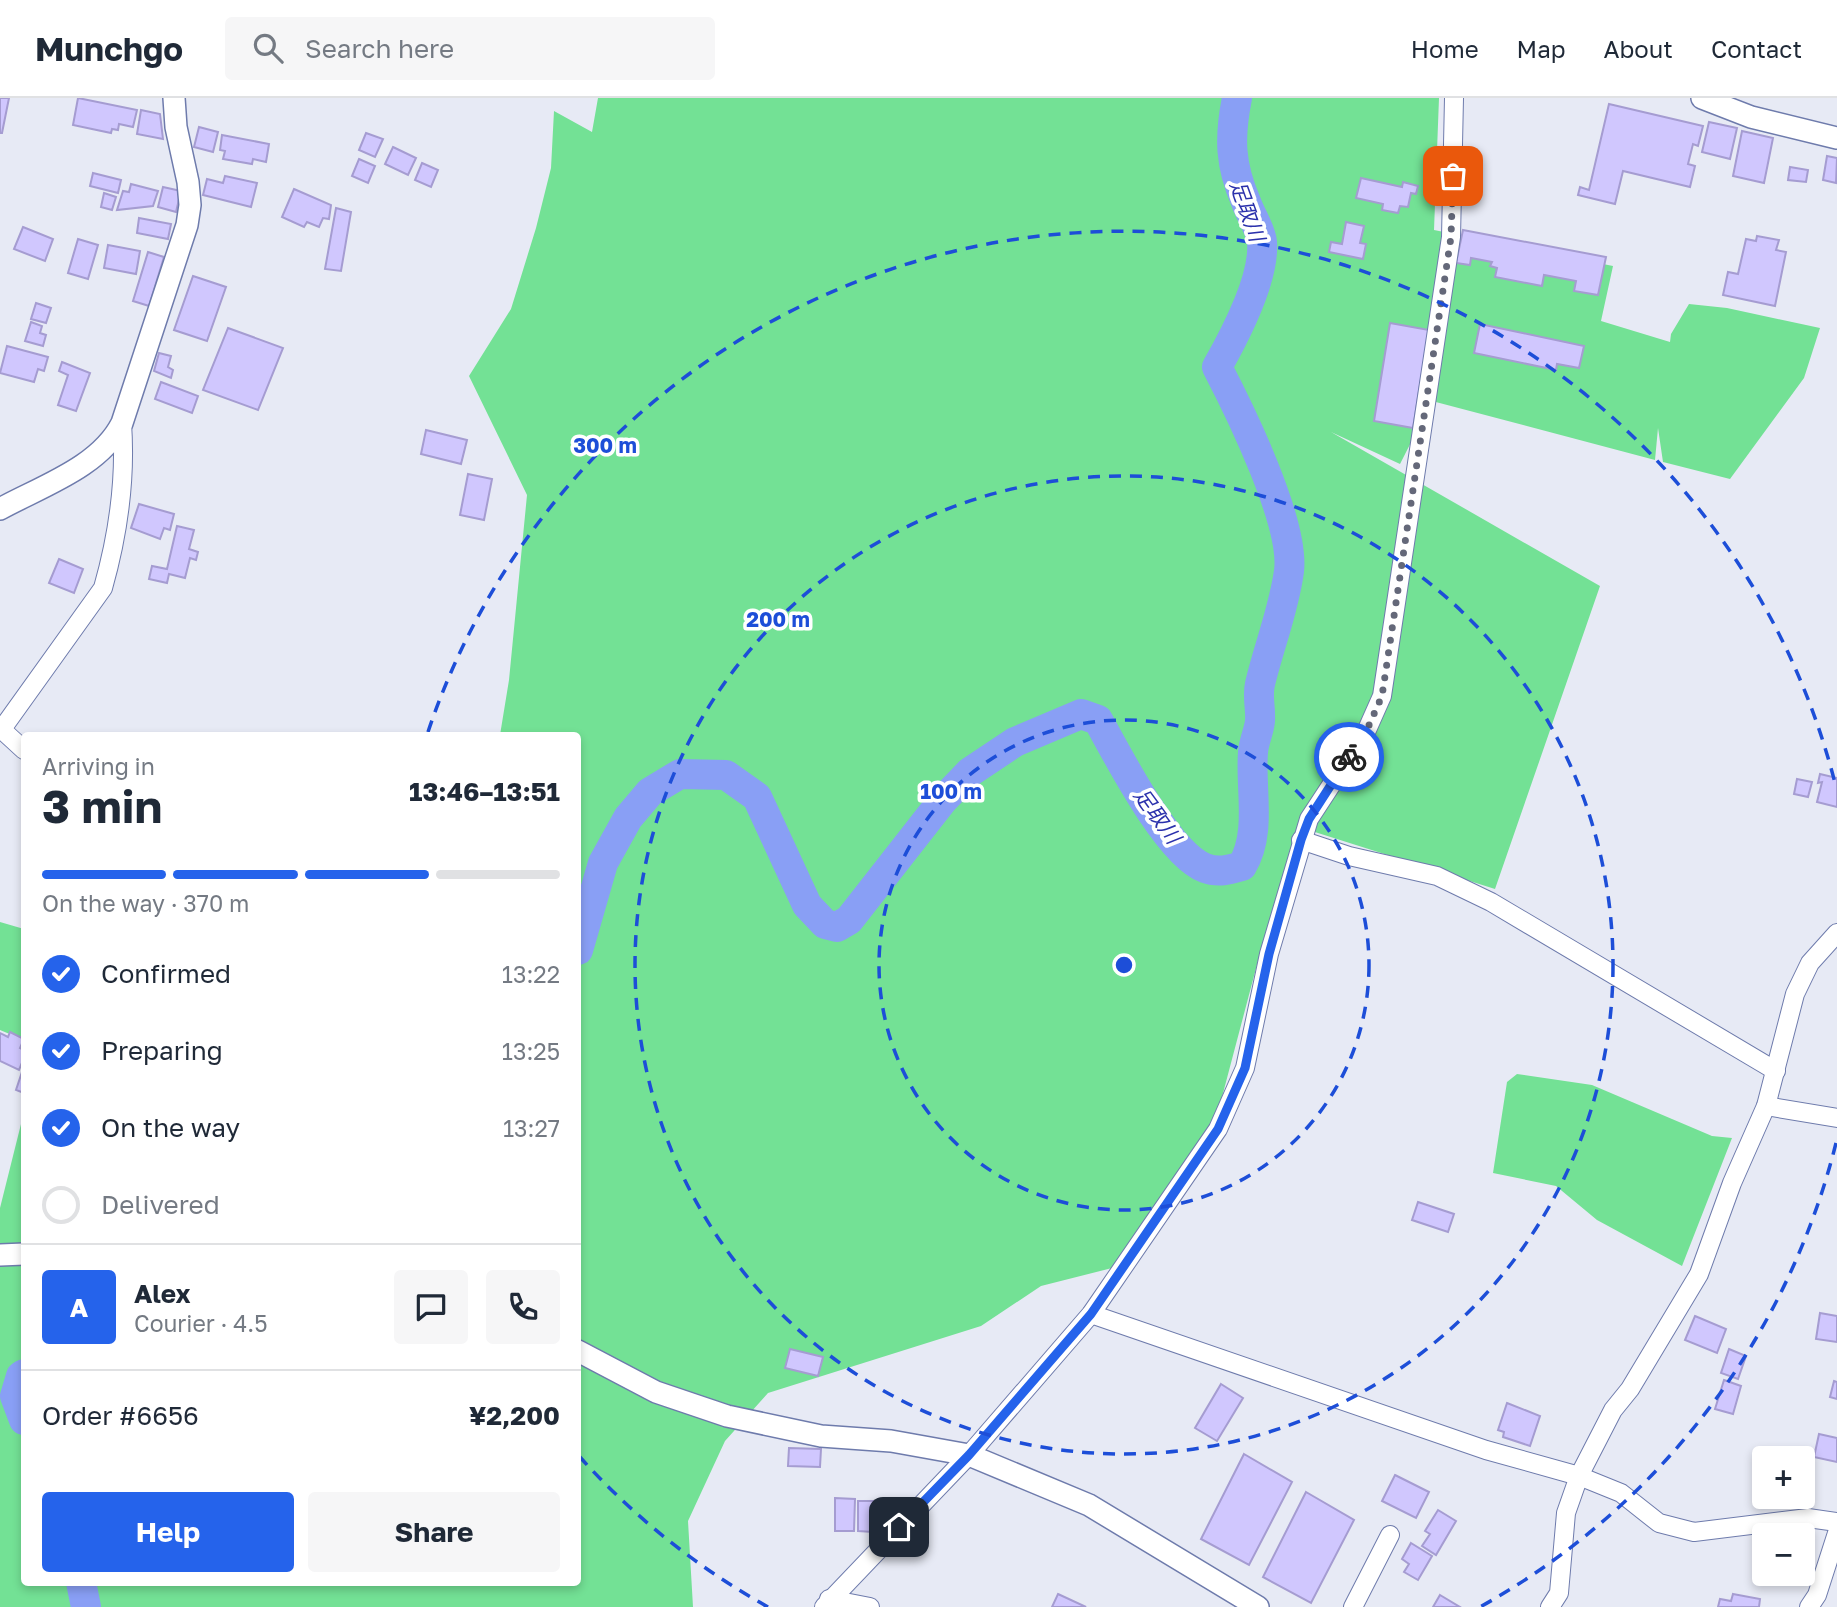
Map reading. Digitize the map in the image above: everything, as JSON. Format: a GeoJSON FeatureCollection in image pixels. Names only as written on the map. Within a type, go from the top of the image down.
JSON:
{"type":"FeatureCollection","features":[{"type":"Feature","properties":{"kind":"street"},"geometry":{"type":"LineString","coordinates":[[0,509],[94,458],[112,442],[122,423],[188,215],[188,182],[176,127],[174,98]]}},
{"type":"Feature","properties":{"kind":"street"},"geometry":{"type":"LineString","coordinates":[[827,1603],[969,1455],[1091,1314],[1218,1129],[1245,1068],[1269,954],[1301,840],[1309,819],[1366,732],[1382,696],[1451,237],[1454,98]]}},
{"type":"Feature","properties":{"kind":"street"},"geometry":{"type":"LineString","coordinates":[[1702,98],[1751,117],[1837,138]]}},
{"type":"Feature","properties":{"kind":"street"},"geometry":{"type":"LineString","coordinates":[[21,748],[3,735],[103,588],[125,462],[122,423]]}},
{"type":"Feature","properties":{"kind":"street"},"geometry":{"type":"LineString","coordinates":[[1301,840],[1349,856],[1437,876],[1491,902],[1776,1071]]}},
{"type":"Feature","properties":{"kind":"street"},"geometry":{"type":"LineString","coordinates":[[1550,1607],[1559,1593],[1566,1513],[1579,1476],[1613,1410],[1630,1389],[1699,1274],[1732,1183],[1766,1106],[1795,994],[1810,963],[1837,933]]}},
{"type":"Feature","properties":{"kind":"street"},"geometry":{"type":"LineString","coordinates":[[1766,1106],[1837,1118]]}},
{"type":"Feature","properties":{"kind":"street"},"geometry":{"type":"LineString","coordinates":[[0,1255],[21,1254]]}},
{"type":"Feature","properties":{"kind":"street"},"geometry":{"type":"LineString","coordinates":[[1091,1314],[1486,1450],[1579,1476],[1621,1493],[1659,1523],[1694,1532],[1808,1518],[1837,1522]]}},
{"type":"Feature","properties":{"kind":"street"},"geometry":{"type":"LineString","coordinates":[[581,1354],[656,1392],[727,1416],[821,1436],[891,1441],[969,1455],[1089,1505],[1258,1607]]}},
{"type":"Feature","properties":{"kind":"street"},"geometry":{"type":"LineString","coordinates":[[1809,1607],[1817,1595],[1837,1533]]}},
{"type":"Feature","properties":{"kind":"street"},"geometry":{"type":"LineString","coordinates":[[1353,1607],[1390,1535]]}},
{"type":"Feature","properties":{"kind":"street"},"geometry":{"type":"LineString","coordinates":[[827,1603],[870,1607]]}},
{"type":"Feature","properties":{"kind":"green space"},"geometry":{"type":"Polygon","coordinates":[[[598,98],[1439,98],[1434,230],[1613,266],[1601,321],[1670,342],[1671,334],[1689,304],[1727,308],[1820,328],[1804,378],[1730,479],[1663,462],[1658,428],[1655,460],[1432,401],[1400,464],[1331,432],[1600,586],[1495,889],[1299,827],[1264,938],[1217,1116],[1116,1267],[1041,1286],[981,1326],[768,1393],[725,1441],[688,1521],[693,1607],[0,1607],[0,1208],[21,1124],[21,1586],[581,1586],[581,732],[500,732],[509,680],[527,495],[469,376],[511,309],[551,168],[554,111],[592,132],[598,98]]]}},
{"type":"Feature","properties":{"kind":"green space"},"geometry":{"type":"Polygon","coordinates":[[[0,922],[21,928],[21,1039],[0,1030],[0,922]]]}},
{"type":"Feature","properties":{"kind":"green space"},"geometry":{"type":"Polygon","coordinates":[[[1517,1074],[1592,1085],[1712,1136],[1732,1138],[1682,1266],[1597,1220],[1556,1186],[1493,1173],[1507,1082],[1517,1074]]]}},
{"type":"Feature","properties":{"kind":"building"},"geometry":{"type":"Polygon","coordinates":[[[0,98],[9,98],[2,133],[0,133],[0,98]]]}},
{"type":"Feature","properties":{"kind":"building"},"geometry":{"type":"Polygon","coordinates":[[[78,98],[137,110],[133,127],[119,124],[118,130],[112,129],[111,133],[73,125],[78,98]]]}},
{"type":"Feature","properties":{"kind":"building"},"geometry":{"type":"Polygon","coordinates":[[[1609,104],[1703,126],[1698,146],[1693,144],[1688,164],[1695,166],[1690,187],[1623,171],[1615,204],[1578,195],[1580,187],[1589,190],[1609,104]]]}},
{"type":"Feature","properties":{"kind":"building"},"geometry":{"type":"Polygon","coordinates":[[[141,110],[160,114],[163,139],[137,134],[141,110]]]}},
{"type":"Feature","properties":{"kind":"building"},"geometry":{"type":"Polygon","coordinates":[[[1709,122],[1737,128],[1730,159],[1702,152],[1709,122]]]}},
{"type":"Feature","properties":{"kind":"building"},"geometry":{"type":"Polygon","coordinates":[[[199,127],[218,132],[213,152],[194,147],[199,127]]]}},
{"type":"Feature","properties":{"kind":"building"},"geometry":{"type":"Polygon","coordinates":[[[1742,131],[1773,138],[1764,183],[1733,176],[1742,131]]]}},
{"type":"Feature","properties":{"kind":"building"},"geometry":{"type":"Polygon","coordinates":[[[366,133],[383,139],[375,157],[359,150],[366,133]]]}},
{"type":"Feature","properties":{"kind":"building"},"geometry":{"type":"Polygon","coordinates":[[[222,135],[269,144],[266,162],[253,159],[252,164],[223,159],[225,151],[220,150],[222,135]]]}},
{"type":"Feature","properties":{"kind":"building"},"geometry":{"type":"Polygon","coordinates":[[[393,147],[416,158],[408,175],[385,164],[393,147]]]}},
{"type":"Feature","properties":{"kind":"building"},"geometry":{"type":"Polygon","coordinates":[[[1827,156],[1837,158],[1836,183],[1823,180],[1827,156]]]}},
{"type":"Feature","properties":{"kind":"building"},"geometry":{"type":"Polygon","coordinates":[[[359,159],[375,166],[368,183],[352,176],[359,159]]]}},
{"type":"Feature","properties":{"kind":"building"},"geometry":{"type":"Polygon","coordinates":[[[422,163],[438,170],[431,187],[415,180],[422,163]]]}},
{"type":"Feature","properties":{"kind":"building"},"geometry":{"type":"Polygon","coordinates":[[[1790,167],[1808,170],[1806,182],[1788,180],[1790,167]]]}},
{"type":"Feature","properties":{"kind":"building"},"geometry":{"type":"Polygon","coordinates":[[[93,173],[121,180],[118,193],[90,186],[93,173]]]}},
{"type":"Feature","properties":{"kind":"building"},"geometry":{"type":"Polygon","coordinates":[[[225,176],[257,183],[251,207],[203,195],[207,179],[223,183],[225,176]]]}},
{"type":"Feature","properties":{"kind":"building"},"geometry":{"type":"Polygon","coordinates":[[[1361,178],[1402,187],[1403,182],[1418,186],[1416,194],[1411,193],[1408,207],[1400,206],[1398,213],[1382,210],[1383,204],[1356,198],[1361,178]]]}},
{"type":"Feature","properties":{"kind":"building"},"geometry":{"type":"Polygon","coordinates":[[[131,184],[158,191],[153,206],[117,210],[123,191],[129,192],[131,184]]]}},
{"type":"Feature","properties":{"kind":"building"},"geometry":{"type":"Polygon","coordinates":[[[163,187],[181,191],[176,212],[158,207],[163,187]]]}},
{"type":"Feature","properties":{"kind":"building"},"geometry":{"type":"Polygon","coordinates":[[[294,189],[331,205],[329,219],[323,218],[319,227],[307,222],[304,227],[282,217],[294,189]]]}},
{"type":"Feature","properties":{"kind":"building"},"geometry":{"type":"Polygon","coordinates":[[[104,193],[116,197],[112,210],[101,207],[104,193]]]}},
{"type":"Feature","properties":{"kind":"building"},"geometry":{"type":"Polygon","coordinates":[[[336,208],[351,212],[341,271],[325,269],[336,208]]]}},
{"type":"Feature","properties":{"kind":"building"},"geometry":{"type":"Polygon","coordinates":[[[139,218],[171,224],[168,239],[137,233],[139,218]]]}},
{"type":"Feature","properties":{"kind":"building"},"geometry":{"type":"Polygon","coordinates":[[[1346,222],[1364,226],[1360,243],[1366,244],[1363,259],[1329,252],[1331,242],[1342,244],[1346,222]]]}},
{"type":"Feature","properties":{"kind":"building"},"geometry":{"type":"Polygon","coordinates":[[[23,227],[53,239],[45,261],[14,249],[23,227]]]}},
{"type":"Feature","properties":{"kind":"building"},"geometry":{"type":"Polygon","coordinates":[[[1463,230],[1606,257],[1598,295],[1574,291],[1576,281],[1544,275],[1542,286],[1495,277],[1497,268],[1490,266],[1492,262],[1471,258],[1470,265],[1456,263],[1463,230]]]}},
{"type":"Feature","properties":{"kind":"building"},"geometry":{"type":"Polygon","coordinates":[[[1757,236],[1779,240],[1776,250],[1786,252],[1775,306],[1723,295],[1728,272],[1738,274],[1746,239],[1756,241],[1757,236]]]}},
{"type":"Feature","properties":{"kind":"building"},"geometry":{"type":"Polygon","coordinates":[[[78,239],[98,245],[88,279],[68,273],[78,239]]]}},
{"type":"Feature","properties":{"kind":"building"},"geometry":{"type":"Polygon","coordinates":[[[108,245],[140,251],[136,274],[104,268],[108,245]]]}},
{"type":"Feature","properties":{"kind":"building"},"geometry":{"type":"Polygon","coordinates":[[[148,252],[164,257],[149,306],[133,301],[148,252]]]}},
{"type":"Feature","properties":{"kind":"building"},"geometry":{"type":"Polygon","coordinates":[[[193,276],[226,287],[207,341],[174,330],[193,276]]]}},
{"type":"Feature","properties":{"kind":"building"},"geometry":{"type":"Polygon","coordinates":[[[36,303],[51,308],[46,323],[31,319],[36,303]]]}},
{"type":"Feature","properties":{"kind":"building"},"geometry":{"type":"Polygon","coordinates":[[[31,322],[42,326],[40,333],[46,335],[43,346],[25,341],[31,322]]]}},
{"type":"Feature","properties":{"kind":"building"},"geometry":{"type":"Polygon","coordinates":[[[1390,323],[1429,330],[1413,428],[1374,421],[1390,323]]]}},
{"type":"Feature","properties":{"kind":"building"},"geometry":{"type":"Polygon","coordinates":[[[1480,324],[1584,346],[1579,368],[1557,364],[1556,370],[1474,353],[1480,324]]]}},
{"type":"Feature","properties":{"kind":"building"},"geometry":{"type":"Polygon","coordinates":[[[228,328],[283,348],[258,410],[203,390],[228,328]]]}},
{"type":"Feature","properties":{"kind":"building"},"geometry":{"type":"Polygon","coordinates":[[[7,346],[48,357],[44,371],[38,369],[34,382],[0,373],[7,346]]]}},
{"type":"Feature","properties":{"kind":"building"},"geometry":{"type":"Polygon","coordinates":[[[159,353],[171,356],[168,367],[173,370],[171,378],[154,371],[159,353]]]}},
{"type":"Feature","properties":{"kind":"building"},"geometry":{"type":"Polygon","coordinates":[[[62,362],[90,373],[76,411],[58,405],[68,375],[59,371],[62,362]]]}},
{"type":"Feature","properties":{"kind":"building"},"geometry":{"type":"Polygon","coordinates":[[[161,382],[198,396],[192,413],[155,399],[161,382]]]}},
{"type":"Feature","properties":{"kind":"building"},"geometry":{"type":"Polygon","coordinates":[[[426,430],[467,440],[461,464],[421,454],[426,430]]]}},
{"type":"Feature","properties":{"kind":"building"},"geometry":{"type":"Polygon","coordinates":[[[468,474],[492,479],[484,520],[460,515],[468,474]]]}},
{"type":"Feature","properties":{"kind":"building"},"geometry":{"type":"Polygon","coordinates":[[[139,504],[174,514],[170,530],[164,528],[160,539],[131,528],[139,504]]]}},
{"type":"Feature","properties":{"kind":"building"},"geometry":{"type":"Polygon","coordinates":[[[177,526],[194,530],[189,549],[198,552],[196,560],[190,558],[185,578],[169,574],[167,583],[149,579],[152,566],[167,569],[177,526]]]}},
{"type":"Feature","properties":{"kind":"building"},"geometry":{"type":"Polygon","coordinates":[[[59,559],[83,569],[74,593],[49,583],[59,559]]]}},
{"type":"Feature","properties":{"kind":"building"},"geometry":{"type":"Polygon","coordinates":[[[1820,774],[1837,778],[1837,807],[1817,802],[1822,782],[1818,783],[1820,774]]]}},
{"type":"Feature","properties":{"kind":"building"},"geometry":{"type":"Polygon","coordinates":[[[1797,779],[1812,782],[1808,797],[1794,794],[1797,779]]]}},
{"type":"Feature","properties":{"kind":"building"},"geometry":{"type":"Polygon","coordinates":[[[10,1032],[21,1038],[19,1070],[0,1061],[0,1033],[8,1037],[10,1032]]]}},
{"type":"Feature","properties":{"kind":"building"},"geometry":{"type":"Polygon","coordinates":[[[21,1075],[21,1092],[16,1090],[21,1075]]]}},
{"type":"Feature","properties":{"kind":"building"},"geometry":{"type":"Polygon","coordinates":[[[1418,1202],[1454,1214],[1448,1232],[1412,1220],[1418,1202]]]}},
{"type":"Feature","properties":{"kind":"building"},"geometry":{"type":"Polygon","coordinates":[[[1820,1313],[1837,1316],[1837,1342],[1816,1339],[1820,1313]]]}},
{"type":"Feature","properties":{"kind":"building"},"geometry":{"type":"Polygon","coordinates":[[[1695,1316],[1726,1329],[1717,1353],[1685,1340],[1695,1316]]]}},
{"type":"Feature","properties":{"kind":"building"},"geometry":{"type":"Polygon","coordinates":[[[790,1349],[823,1357],[818,1376],[785,1368],[790,1349]]]}},
{"type":"Feature","properties":{"kind":"building"},"geometry":{"type":"Polygon","coordinates":[[[1729,1349],[1746,1356],[1738,1379],[1721,1373],[1729,1349]]]}},
{"type":"Feature","properties":{"kind":"building"},"geometry":{"type":"Polygon","coordinates":[[[1724,1380],[1741,1386],[1733,1414],[1715,1409],[1724,1380]]]}},
{"type":"Feature","properties":{"kind":"building"},"geometry":{"type":"Polygon","coordinates":[[[1834,1381],[1837,1382],[1837,1399],[1830,1397],[1834,1381]]]}},
{"type":"Feature","properties":{"kind":"building"},"geometry":{"type":"Polygon","coordinates":[[[1221,1384],[1243,1398],[1217,1441],[1195,1428],[1221,1384]]]}},
{"type":"Feature","properties":{"kind":"building"},"geometry":{"type":"Polygon","coordinates":[[[1507,1403],[1540,1416],[1530,1446],[1503,1437],[1504,1432],[1498,1430],[1507,1403]]]}},
{"type":"Feature","properties":{"kind":"building"},"geometry":{"type":"Polygon","coordinates":[[[1819,1434],[1837,1438],[1837,1462],[1815,1457],[1819,1434]]]}},
{"type":"Feature","properties":{"kind":"building"},"geometry":{"type":"Polygon","coordinates":[[[789,1448],[821,1449],[820,1467],[788,1466],[789,1448]]]}},
{"type":"Feature","properties":{"kind":"building"},"geometry":{"type":"Polygon","coordinates":[[[1244,1454],[1292,1482],[1249,1565],[1201,1539],[1244,1454]]]}},
{"type":"Feature","properties":{"kind":"building"},"geometry":{"type":"Polygon","coordinates":[[[1395,1475],[1429,1492],[1416,1518],[1382,1501],[1395,1475]]]}},
{"type":"Feature","properties":{"kind":"building"},"geometry":{"type":"Polygon","coordinates":[[[1306,1492],[1354,1520],[1311,1603],[1263,1577],[1306,1492]]]}},
{"type":"Feature","properties":{"kind":"building"},"geometry":{"type":"Polygon","coordinates":[[[835,1498],[855,1499],[854,1531],[835,1531],[835,1498]]]}},
{"type":"Feature","properties":{"kind":"building"},"geometry":{"type":"Polygon","coordinates":[[[858,1501],[873,1501],[873,1532],[858,1531],[858,1501]]]}},
{"type":"Feature","properties":{"kind":"building"},"geometry":{"type":"Polygon","coordinates":[[[1438,1510],[1456,1521],[1436,1555],[1422,1546],[1430,1534],[1425,1531],[1438,1510]]]}},
{"type":"Feature","properties":{"kind":"building"},"geometry":{"type":"Polygon","coordinates":[[[1411,1543],[1432,1556],[1418,1580],[1404,1572],[1409,1564],[1402,1559],[1411,1543]]]}},
{"type":"Feature","properties":{"kind":"building"},"geometry":{"type":"Polygon","coordinates":[[[1058,1594],[1086,1607],[1052,1607],[1058,1594]]]}},
{"type":"Feature","properties":{"kind":"building"},"geometry":{"type":"Polygon","coordinates":[[[1733,1594],[1760,1599],[1759,1607],[1718,1607],[1720,1599],[1731,1601],[1733,1594]]]}},
{"type":"Feature","properties":{"kind":"building"},"geometry":{"type":"Polygon","coordinates":[[[1440,1595],[1460,1607],[1433,1607],[1440,1595]]]}},
{"type":"Feature","properties":{"kind":"waterway","name":"足取川"},"geometry":{"type":"LineString","coordinates":[[581,940],[603,863],[628,818],[650,792],[680,774],[726,775],[757,797],[807,905],[825,924],[837,927],[849,920],[943,800],[970,772],[1015,742],[1081,714],[1098,720],[1145,802],[1175,844],[1205,868],[1228,870],[1242,866],[1252,839],[1252,766],[1260,721],[1259,689],[1284,599],[1289,571],[1289,550],[1284,525],[1264,468],[1217,367],[1247,307],[1262,256],[1261,237],[1241,189],[1232,151],[1237,98]]}},
{"type":"Feature","properties":{"kind":"waterway","name":"足取川"},"geometry":{"type":"LineString","coordinates":[[21,1376],[15,1396],[21,1412]]}},
{"type":"Feature","properties":{"kind":"waterway","name":"足取川"},"geometry":{"type":"LineString","coordinates":[[82,1586],[86,1607]]}},
{"type":"Feature","properties":{"kind":"way so far"},"geometry":{"type":"LineString","coordinates":[[1349,757],[1366,732],[1382,696],[1451,237],[1453,176]]}},
{"type":"Feature","properties":{"kind":"route"},"geometry":{"type":"LineString","coordinates":[[899,1527],[969,1455],[1091,1314],[1218,1129],[1245,1068],[1269,954],[1295,856],[1309,819],[1349,757]]}}]}
